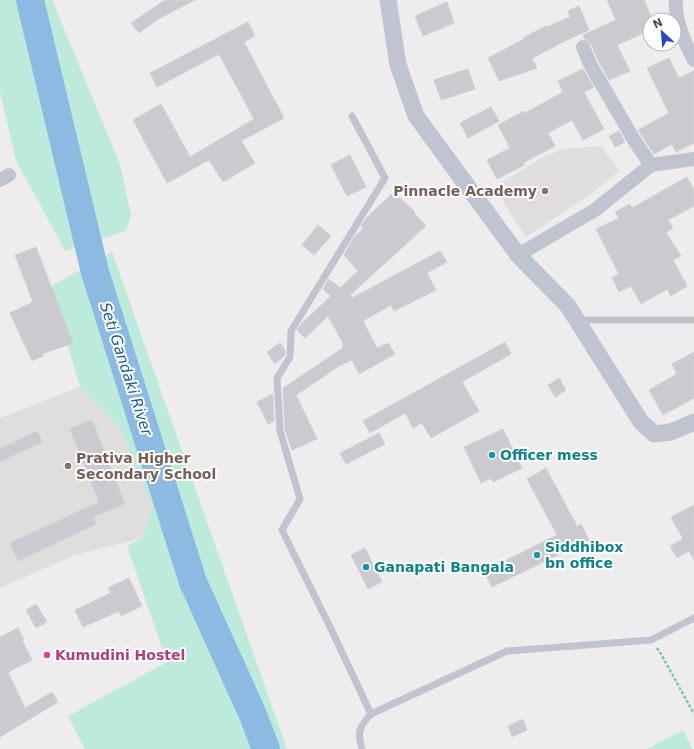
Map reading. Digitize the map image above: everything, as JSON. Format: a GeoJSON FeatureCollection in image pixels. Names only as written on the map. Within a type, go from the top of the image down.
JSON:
{"type":"FeatureCollection","features":[{"type":"Feature","properties":{"kind":"street"},"geometry":{"type":"LineString","coordinates":[[388,0],[398,65],[416,116],[518,255],[568,306],[641,422],[654,434],[671,432],[694,422]]}},
{"type":"Feature","properties":{"kind":"street"},"geometry":{"type":"LineString","coordinates":[[676,0],[682,34],[694,60]]}},
{"type":"Feature","properties":{"kind":"street"},"geometry":{"type":"LineString","coordinates":[[582,47],[590,64],[634,140],[651,165]]}},
{"type":"Feature","properties":{"kind":"street"},"geometry":{"type":"LineString","coordinates":[[518,255],[595,210],[651,165],[694,160]]}},
{"type":"Feature","properties":{"kind":"lane"},"geometry":{"type":"LineString","coordinates":[[352,116],[385,178],[291,331],[290,357],[277,378],[280,431],[300,499],[282,530],[371,714]]}},
{"type":"Feature","properties":{"kind":"lane"},"geometry":{"type":"LineString","coordinates":[[577,320],[694,320]]}},
{"type":"Feature","properties":{"kind":"lane"},"geometry":{"type":"LineString","coordinates":[[362,749],[358,737],[361,724],[371,714],[507,651],[651,640],[694,618]]}},
{"type":"Feature","properties":{"kind":"path"},"geometry":{"type":"LineString","coordinates":[[651,640],[662,654],[694,714]]}},
{"type":"Feature","properties":{"kind":"shaded area","name":"Pinnacle Academy"},"geometry":{"type":"Polygon","coordinates":[[[601,146],[620,171],[589,195],[526,237],[494,187],[545,156],[564,149],[601,146]]]}},
{"type":"Feature","properties":{"kind":"shaded area","name":"Prativa Higher Secondary School"},"geometry":{"type":"Polygon","coordinates":[[[80,387],[119,427],[152,506],[143,538],[75,555],[0,588],[0,418],[80,387]]]}},
{"type":"Feature","properties":{"kind":"green space"},"geometry":{"type":"Polygon","coordinates":[[[0,0],[52,0],[120,164],[131,215],[126,231],[65,251],[16,160],[0,92],[0,0]]]}},
{"type":"Feature","properties":{"kind":"green space"},"geometry":{"type":"Polygon","coordinates":[[[112,252],[287,749],[85,749],[68,716],[167,662],[127,546],[143,538],[152,506],[119,427],[80,387],[50,287],[112,252]]]}},
{"type":"Feature","properties":{"kind":"green space"},"geometry":{"type":"Polygon","coordinates":[[[683,730],[692,749],[647,749],[683,730]]]}},
{"type":"Feature","properties":{"kind":"building"},"geometry":{"type":"Polygon","coordinates":[[[165,0],[195,0],[160,18],[139,33],[131,23],[165,0]]]}},
{"type":"Feature","properties":{"kind":"building"},"geometry":{"type":"Polygon","coordinates":[[[607,0],[644,0],[649,12],[642,12],[642,34],[617,45],[630,71],[609,80],[591,44],[583,35],[616,20],[607,0]]]}},
{"type":"Feature","properties":{"kind":"building"},"geometry":{"type":"Polygon","coordinates":[[[447,2],[454,23],[423,36],[415,16],[447,2]]]}},
{"type":"Feature","properties":{"kind":"building"},"geometry":{"type":"Polygon","coordinates":[[[579,6],[589,30],[532,58],[537,68],[499,81],[488,58],[546,26],[547,27],[570,17],[568,11],[579,6]]]}},
{"type":"Feature","properties":{"kind":"building"},"geometry":{"type":"Polygon","coordinates":[[[248,22],[255,36],[244,42],[284,118],[241,141],[255,163],[223,182],[209,160],[167,183],[133,120],[161,104],[190,157],[254,119],[219,54],[157,87],[150,73],[248,22]]]}},
{"type":"Feature","properties":{"kind":"building"},"geometry":{"type":"Polygon","coordinates":[[[669,58],[679,78],[694,71],[694,143],[676,152],[672,144],[654,154],[638,130],[669,113],[647,68],[669,58]]]}},
{"type":"Feature","properties":{"kind":"building"},"geometry":{"type":"Polygon","coordinates":[[[468,69],[475,89],[441,100],[434,80],[468,69]]]}},
{"type":"Feature","properties":{"kind":"building"},"geometry":{"type":"Polygon","coordinates":[[[583,69],[594,87],[584,92],[604,129],[583,140],[572,120],[548,133],[555,146],[497,179],[487,160],[510,148],[498,125],[524,111],[525,113],[563,92],[558,81],[583,69]]]}},
{"type":"Feature","properties":{"kind":"building"},"geometry":{"type":"Polygon","coordinates":[[[491,107],[499,121],[468,138],[460,123],[491,107]]]}},
{"type":"Feature","properties":{"kind":"building"},"geometry":{"type":"Polygon","coordinates":[[[619,131],[625,142],[615,147],[609,136],[619,131]]]}},
{"type":"Feature","properties":{"kind":"building"},"geometry":{"type":"Polygon","coordinates":[[[350,155],[366,187],[347,196],[331,165],[350,155]]]}},
{"type":"Feature","properties":{"kind":"building"},"geometry":{"type":"Polygon","coordinates":[[[687,177],[694,190],[694,206],[668,220],[673,228],[666,232],[681,256],[673,260],[687,286],[671,296],[667,289],[641,304],[631,286],[619,292],[612,277],[619,274],[596,229],[619,218],[615,212],[630,204],[632,208],[687,177]]]}},
{"type":"Feature","properties":{"kind":"building"},"geometry":{"type":"Polygon","coordinates":[[[394,192],[415,212],[414,213],[426,226],[350,295],[352,298],[440,251],[447,262],[427,273],[436,290],[394,311],[391,305],[363,321],[377,348],[388,343],[395,354],[359,374],[352,360],[339,366],[296,395],[317,439],[292,450],[285,430],[283,388],[343,348],[342,346],[344,345],[328,316],[305,338],[297,330],[302,323],[331,296],[323,289],[329,279],[340,288],[358,271],[344,255],[354,237],[363,229],[361,226],[367,217],[394,192]]]}},
{"type":"Feature","properties":{"kind":"building"},"geometry":{"type":"Polygon","coordinates":[[[318,225],[331,236],[314,255],[302,245],[318,225]]]}},
{"type":"Feature","properties":{"kind":"building"},"geometry":{"type":"Polygon","coordinates":[[[36,247],[73,343],[42,354],[43,356],[32,361],[10,313],[33,302],[15,255],[36,247]]]}},
{"type":"Feature","properties":{"kind":"building"},"geometry":{"type":"Polygon","coordinates":[[[505,342],[511,354],[462,382],[479,411],[431,438],[422,423],[413,428],[405,413],[370,433],[363,421],[505,342]]]}},
{"type":"Feature","properties":{"kind":"building"},"geometry":{"type":"Polygon","coordinates":[[[280,343],[285,350],[285,355],[275,364],[267,352],[280,343]]]}},
{"type":"Feature","properties":{"kind":"building"},"geometry":{"type":"Polygon","coordinates":[[[694,352],[694,398],[663,415],[649,390],[677,374],[672,364],[694,352]]]}},
{"type":"Feature","properties":{"kind":"building"},"geometry":{"type":"Polygon","coordinates":[[[559,378],[566,390],[555,397],[548,385],[559,378]]]}},
{"type":"Feature","properties":{"kind":"building"},"geometry":{"type":"Polygon","coordinates":[[[273,394],[274,421],[268,424],[257,402],[273,394]]]}},
{"type":"Feature","properties":{"kind":"building"},"geometry":{"type":"Polygon","coordinates":[[[92,420],[125,504],[93,517],[96,524],[18,561],[10,543],[99,502],[70,429],[92,420]]]}},
{"type":"Feature","properties":{"kind":"building","name":"Officer mess"},"geometry":{"type":"Polygon","coordinates":[[[503,429],[522,468],[493,482],[491,478],[481,483],[464,447],[503,429]]]}},
{"type":"Feature","properties":{"kind":"building"},"geometry":{"type":"Polygon","coordinates":[[[37,431],[42,442],[0,462],[0,449],[37,431]]]}},
{"type":"Feature","properties":{"kind":"building"},"geometry":{"type":"Polygon","coordinates":[[[379,433],[385,444],[346,464],[340,453],[379,433]]]}},
{"type":"Feature","properties":{"kind":"building"},"geometry":{"type":"Polygon","coordinates":[[[546,468],[577,526],[581,524],[589,540],[492,587],[484,571],[557,535],[527,479],[546,468]]]}},
{"type":"Feature","properties":{"kind":"building"},"geometry":{"type":"Polygon","coordinates":[[[694,505],[694,560],[689,551],[677,558],[670,546],[683,539],[671,517],[694,505]]]}},
{"type":"Feature","properties":{"kind":"building","name":"Ganapati Bangala"},"geometry":{"type":"Polygon","coordinates":[[[365,548],[382,582],[368,589],[351,555],[365,548]]]}},
{"type":"Feature","properties":{"kind":"building"},"geometry":{"type":"Polygon","coordinates":[[[129,578],[142,606],[121,616],[119,611],[83,627],[75,610],[111,593],[108,588],[129,578]]]}},
{"type":"Feature","properties":{"kind":"building"},"geometry":{"type":"Polygon","coordinates":[[[36,604],[47,622],[36,628],[26,610],[36,604]]]}},
{"type":"Feature","properties":{"kind":"building"},"geometry":{"type":"Polygon","coordinates":[[[18,628],[32,660],[8,672],[25,708],[52,692],[58,702],[0,737],[0,637],[18,628]]]}},
{"type":"Feature","properties":{"kind":"building"},"geometry":{"type":"Polygon","coordinates":[[[523,719],[527,730],[512,737],[508,726],[523,719]]]}},
{"type":"Feature","properties":{"kind":"waterway","name":"Seti Gandaki River"},"geometry":{"type":"LineString","coordinates":[[30,0],[95,272],[193,582],[253,715],[266,749]]}},
{"type":"Feature","properties":{"kind":"place","name":"Pinnacle Academy"},"geometry":{"type":"Point","coordinates":[545,191]}},
{"type":"Feature","properties":{"kind":"place","name":"Officer mess"},"geometry":{"type":"Point","coordinates":[492,455]}},
{"type":"Feature","properties":{"kind":"place","name":"Prativa Higher Secondary School"},"geometry":{"type":"Point","coordinates":[68,466]}},
{"type":"Feature","properties":{"kind":"place","name":"Siddhibox bn office"},"geometry":{"type":"Point","coordinates":[537,555]}},
{"type":"Feature","properties":{"kind":"place","name":"Ganapati Bangala"},"geometry":{"type":"Point","coordinates":[366,567]}},
{"type":"Feature","properties":{"kind":"place","name":"Kumudini Hostel"},"geometry":{"type":"Point","coordinates":[47,655]}}]}
